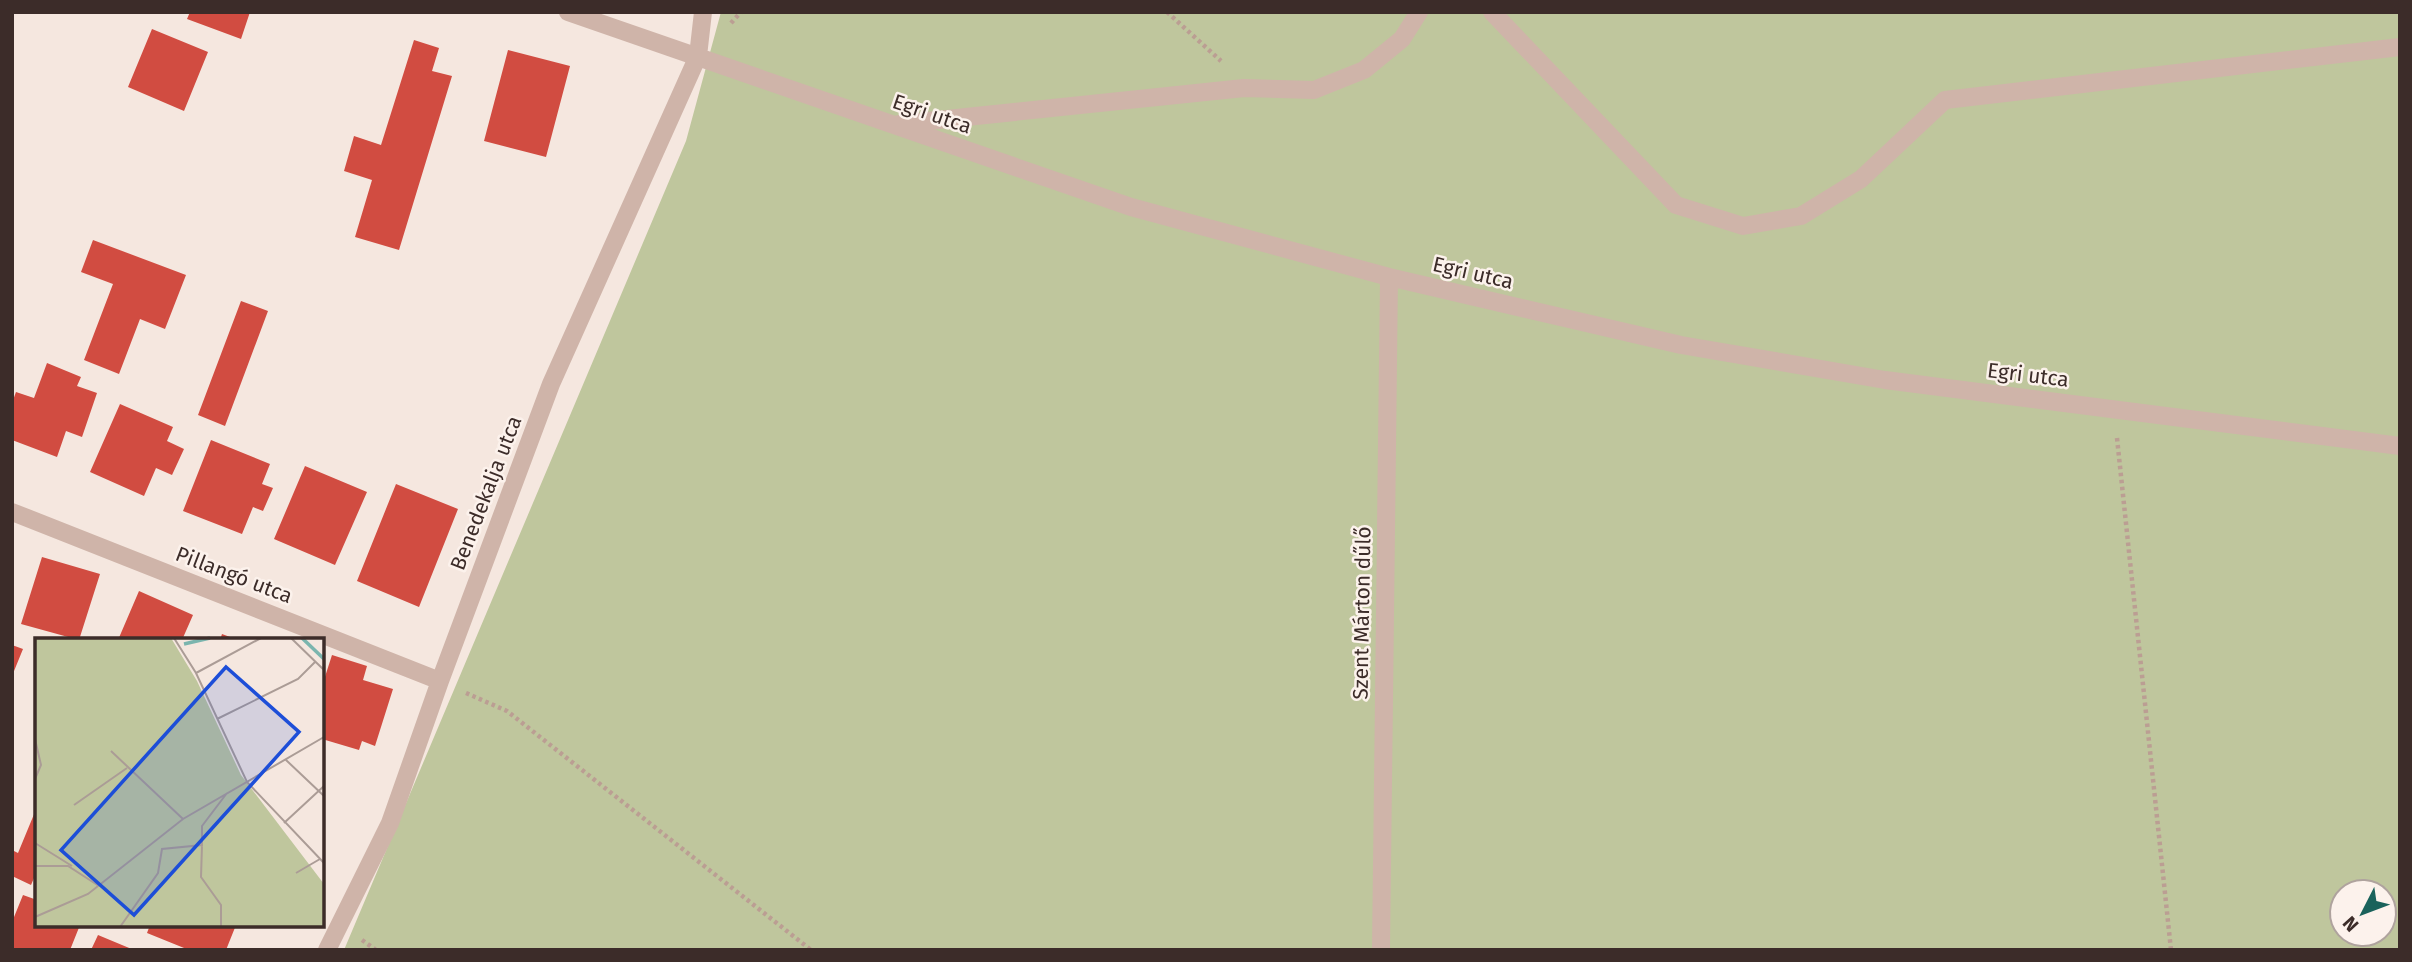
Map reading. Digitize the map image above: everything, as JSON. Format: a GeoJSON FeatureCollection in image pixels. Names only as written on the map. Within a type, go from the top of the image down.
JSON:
{"type":"FeatureCollection","features":[{"type":"Feature","properties":{"kind":"street","name":"Egri utca"},"geometry":{"type":"LineString","coordinates":[[568,12],[1131,207],[1389,277],[1681,345],[1885,380],[2400,446]]}},
{"type":"Feature","properties":{"kind":"street","name":"Benedekalja utca"},"geometry":{"type":"LineString","coordinates":[[327,950],[390,823],[551,384],[698,56],[703,12]]}},
{"type":"Feature","properties":{"kind":"street"},"geometry":{"type":"LineString","coordinates":[[892,125],[1244,88],[1314,90],[1364,70],[1402,39],[1419,12]]}},
{"type":"Feature","properties":{"kind":"street"},"geometry":{"type":"LineString","coordinates":[[1492,12],[1676,205],[1743,226],[1801,216],[1861,179],[1945,100],[2400,47]]}},
{"type":"Feature","properties":{"kind":"street","name":"Szent Márton dűlő"},"geometry":{"type":"LineString","coordinates":[[1381,950],[1389,277]]}},
{"type":"Feature","properties":{"kind":"street","name":"Pillangó utca"},"geometry":{"type":"LineString","coordinates":[[12,512],[440,681]]}},
{"type":"Feature","properties":{"kind":"path"},"geometry":{"type":"LineString","coordinates":[[1167,12],[1219,58],[1244,88]]}},
{"type":"Feature","properties":{"kind":"path"},"geometry":{"type":"LineString","coordinates":[[2114,409],[2171,950]]}},
{"type":"Feature","properties":{"kind":"path"},"geometry":{"type":"LineString","coordinates":[[440,681],[507,711],[811,950]]}},
{"type":"Feature","properties":{"kind":"green space"},"geometry":{"type":"Polygon","coordinates":[[[721,12],[2400,12],[2400,950],[344,950],[686,141],[721,12]]]}},
{"type":"Feature","properties":{"kind":"building"},"geometry":{"type":"Polygon","coordinates":[[[190,12],[250,12],[241,39],[187,19],[190,12]]]}},
{"type":"Feature","properties":{"kind":"building"},"geometry":{"type":"Polygon","coordinates":[[[152,29],[208,52],[184,111],[128,87],[152,29]]]}},
{"type":"Feature","properties":{"kind":"building"},"geometry":{"type":"Polygon","coordinates":[[[414,40],[439,48],[432,71],[452,76],[399,250],[355,237],[372,180],[344,171],[354,136],[381,145],[414,40]]]}},
{"type":"Feature","properties":{"kind":"building"},"geometry":{"type":"Polygon","coordinates":[[[508,50],[570,66],[546,157],[484,141],[508,50]]]}},
{"type":"Feature","properties":{"kind":"building"},"geometry":{"type":"Polygon","coordinates":[[[93,240],[186,275],[165,329],[140,319],[119,374],[84,360],[113,284],[81,272],[93,240]]]}},
{"type":"Feature","properties":{"kind":"building"},"geometry":{"type":"Polygon","coordinates":[[[241,301],[268,311],[225,426],[198,415],[241,301]]]}},
{"type":"Feature","properties":{"kind":"building"},"geometry":{"type":"Polygon","coordinates":[[[47,363],[81,377],[77,386],[97,393],[82,437],[66,431],[57,457],[12,440],[12,403],[16,392],[34,398],[47,363]]]}},
{"type":"Feature","properties":{"kind":"building"},"geometry":{"type":"Polygon","coordinates":[[[120,404],[173,427],[167,441],[184,449],[172,475],[156,468],[144,496],[90,472],[120,404]]]}},
{"type":"Feature","properties":{"kind":"building"},"geometry":{"type":"Polygon","coordinates":[[[211,440],[270,464],[262,484],[273,488],[263,511],[253,507],[242,534],[183,511],[211,440]]]}},
{"type":"Feature","properties":{"kind":"building"},"geometry":{"type":"Polygon","coordinates":[[[305,466],[367,492],[335,565],[274,539],[305,466]]]}},
{"type":"Feature","properties":{"kind":"building"},"geometry":{"type":"Polygon","coordinates":[[[396,484],[458,509],[419,607],[357,581],[396,484]]]}},
{"type":"Feature","properties":{"kind":"building"},"geometry":{"type":"Polygon","coordinates":[[[42,557],[100,574],[80,638],[21,624],[42,557]]]}},
{"type":"Feature","properties":{"kind":"building"},"geometry":{"type":"Polygon","coordinates":[[[139,591],[193,615],[183,638],[119,638],[139,591]]]}},
{"type":"Feature","properties":{"kind":"building"},"geometry":{"type":"Polygon","coordinates":[[[12,645],[23,649],[12,676],[12,645]]]}},
{"type":"Feature","properties":{"kind":"building"},"geometry":{"type":"Polygon","coordinates":[[[332,655],[367,666],[363,680],[393,689],[375,746],[362,741],[359,750],[324,740],[324,680],[332,655]]]}},
{"type":"Feature","properties":{"kind":"building"},"geometry":{"type":"Polygon","coordinates":[[[35,812],[35,876],[31,885],[12,876],[12,850],[18,853],[35,812]]]}},
{"type":"Feature","properties":{"kind":"building"},"geometry":{"type":"Polygon","coordinates":[[[23,895],[35,899],[35,927],[79,927],[70,950],[12,950],[12,922],[23,895]]]}},
{"type":"Feature","properties":{"kind":"building"},"geometry":{"type":"Polygon","coordinates":[[[149,927],[235,927],[226,950],[189,950],[147,933],[149,927]]]}},
{"type":"Feature","properties":{"kind":"building"},"geometry":{"type":"Polygon","coordinates":[[[98,935],[134,950],[91,950],[98,935]]]}}]}
